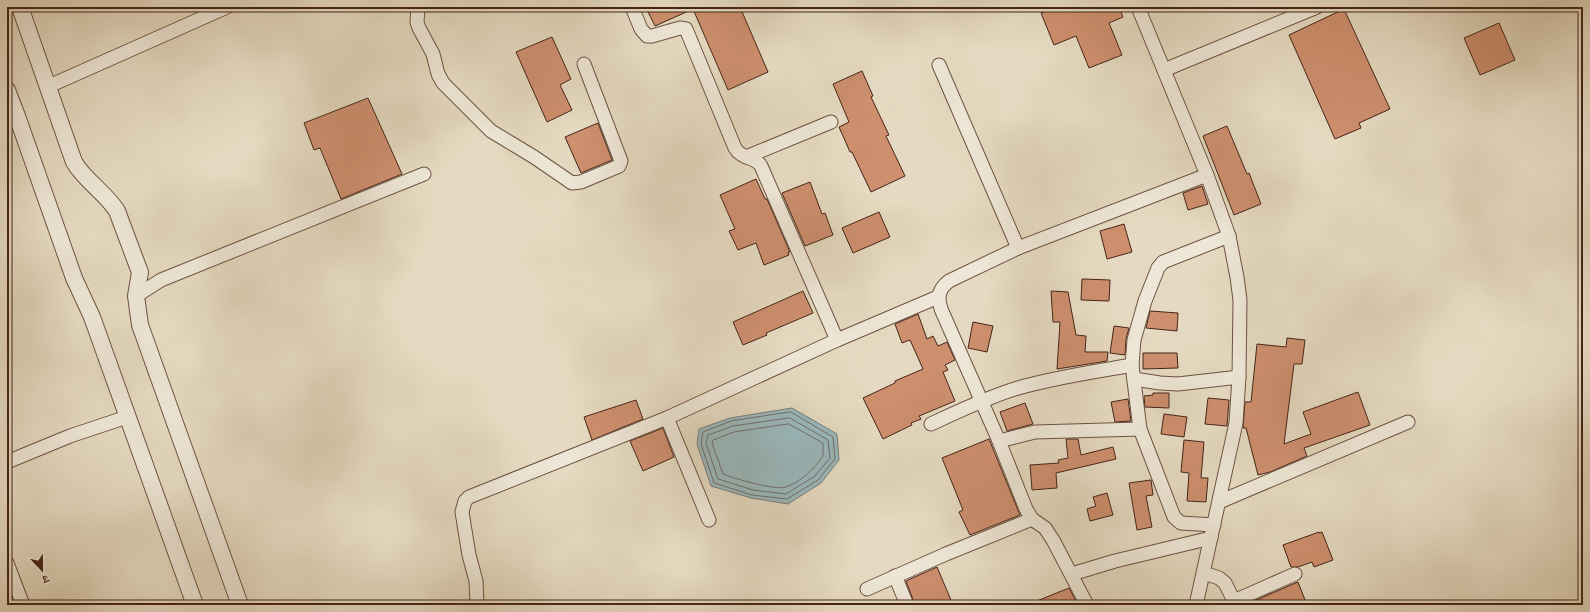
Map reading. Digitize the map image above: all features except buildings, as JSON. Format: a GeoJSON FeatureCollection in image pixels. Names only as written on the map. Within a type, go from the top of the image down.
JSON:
{"type":"FeatureCollection","features":[{"type":"Feature","properties":{"kind":"street"},"geometry":{"type":"LineString","coordinates":[[20,7],[49,86],[74,162],[80,171],[109,200],[117,211],[140,272],[136,296],[140,324],[240,605]]}},
{"type":"Feature","properties":{"kind":"street"},"geometry":{"type":"LineString","coordinates":[[49,86],[227,7]]}},
{"type":"Feature","properties":{"kind":"street"},"geometry":{"type":"LineString","coordinates":[[418,7],[417,22],[433,54],[438,74],[443,83],[491,130],[572,183],[581,182],[619,166],[621,161],[584,64]]}},
{"type":"Feature","properties":{"kind":"street"},"geometry":{"type":"LineString","coordinates":[[632,7],[641,29],[647,36],[680,28],[686,29],[737,153],[756,161],[761,166],[837,340]]}},
{"type":"Feature","properties":{"kind":"street"},"geometry":{"type":"LineString","coordinates":[[1138,7],[1207,175],[1229,236],[1240,300],[1239,377],[1236,423],[1196,605]]}},
{"type":"Feature","properties":{"kind":"street"},"geometry":{"type":"LineString","coordinates":[[1164,70],[1317,7]]}},
{"type":"Feature","properties":{"kind":"street"},"geometry":{"type":"LineString","coordinates":[[939,65],[1018,248]]}},
{"type":"Feature","properties":{"kind":"street"},"geometry":{"type":"LineString","coordinates":[[7,90],[74,278],[92,317],[195,605]]}},
{"type":"Feature","properties":{"kind":"street"},"geometry":{"type":"LineString","coordinates":[[746,158],[831,122]]}},
{"type":"Feature","properties":{"kind":"street"},"geometry":{"type":"LineString","coordinates":[[136,296],[161,280],[424,174]]}},
{"type":"Feature","properties":{"kind":"street"},"geometry":{"type":"LineString","coordinates":[[1087,605],[1072,574],[1050,535],[1045,528],[1032,520],[982,401],[941,309],[938,297],[943,286],[949,281],[1018,248],[1207,175]]}},
{"type":"Feature","properties":{"kind":"street"},"geometry":{"type":"LineString","coordinates":[[1214,525],[1181,523],[1174,517],[1140,429],[1132,365],[1134,340],[1145,301],[1158,268],[1163,262],[1169,259],[1229,236]]}},
{"type":"Feature","properties":{"kind":"street"},"geometry":{"type":"LineString","coordinates":[[477,605],[476,581],[469,555],[462,512],[465,501],[469,497],[667,418],[837,340],[938,297]]}},
{"type":"Feature","properties":{"kind":"street"},"geometry":{"type":"LineString","coordinates":[[931,424],[982,401],[1038,382],[1132,365]]}},
{"type":"Feature","properties":{"kind":"street"},"geometry":{"type":"LineString","coordinates":[[1134,379],[1178,384],[1239,377]]}},
{"type":"Feature","properties":{"kind":"street"},"geometry":{"type":"LineString","coordinates":[[7,462],[70,436],[127,417]]}},
{"type":"Feature","properties":{"kind":"street"},"geometry":{"type":"LineString","coordinates":[[667,418],[709,520]]}},
{"type":"Feature","properties":{"kind":"street"},"geometry":{"type":"LineString","coordinates":[[1219,502],[1408,422]]}},
{"type":"Feature","properties":{"kind":"street"},"geometry":{"type":"LineString","coordinates":[[999,441],[1035,432],[1140,429]]}},
{"type":"Feature","properties":{"kind":"street"},"geometry":{"type":"LineString","coordinates":[[867,589],[1032,520]]}},
{"type":"Feature","properties":{"kind":"street"},"geometry":{"type":"LineString","coordinates":[[1072,574],[1211,538]]}},
{"type":"Feature","properties":{"kind":"street"},"geometry":{"type":"LineString","coordinates":[[7,563],[23,605]]}},
{"type":"Feature","properties":{"kind":"street"},"geometry":{"type":"LineString","coordinates":[[1204,573],[1220,578],[1225,583],[1235,603],[1295,574]]}},
{"type":"Feature","properties":{"kind":"street"},"geometry":{"type":"LineString","coordinates":[[895,576],[907,605]]}},
{"type":"Feature","properties":{"kind":"water"},"geometry":{"type":"Polygon","coordinates":[[[792,408],[837,434],[839,460],[821,483],[788,504],[751,498],[711,486],[697,444],[699,429],[730,418],[792,408]]]}}]}
